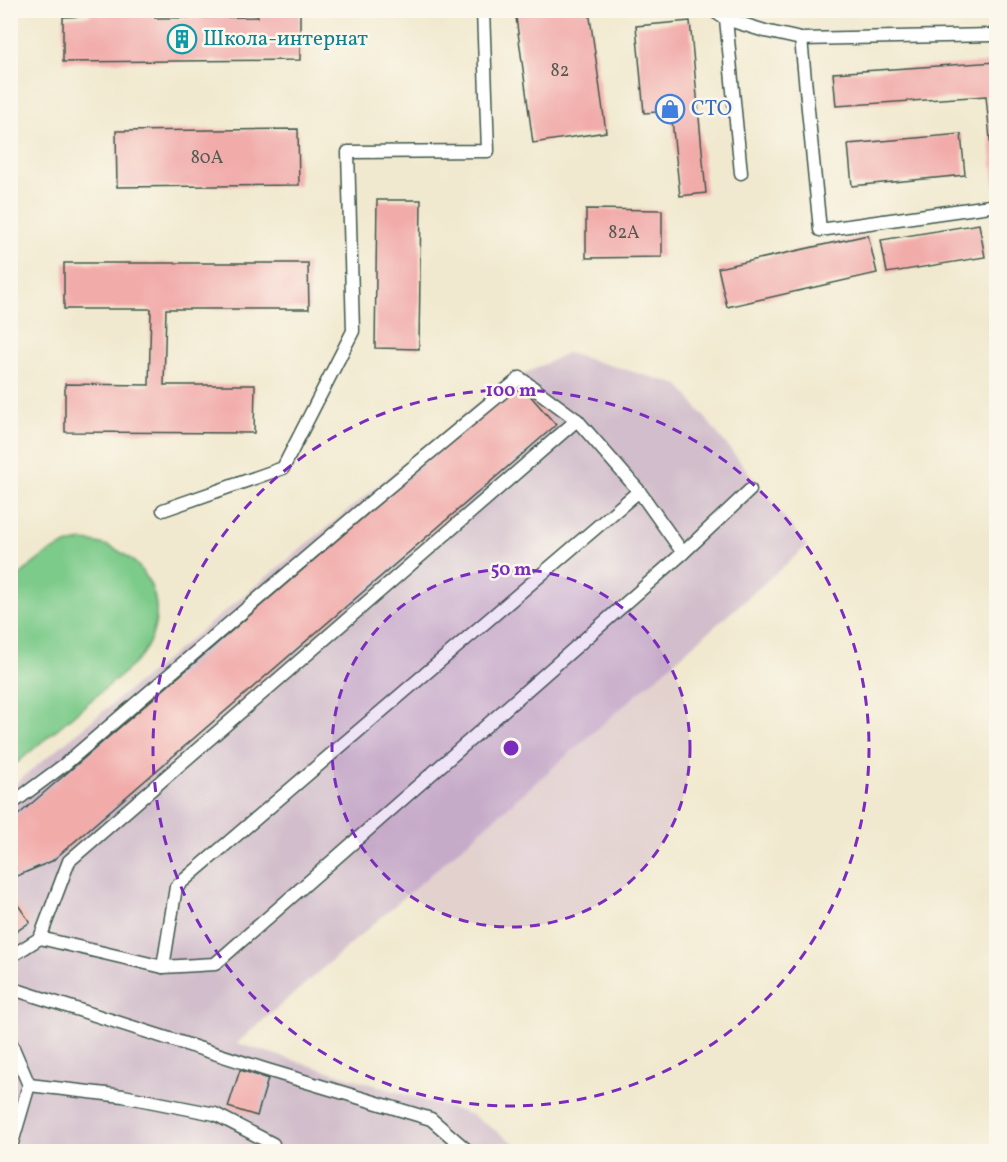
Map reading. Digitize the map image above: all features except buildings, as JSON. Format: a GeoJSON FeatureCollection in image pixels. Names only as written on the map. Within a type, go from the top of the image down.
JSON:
{"type":"FeatureCollection","features":[{"type":"Feature","properties":{"kind":"lane"},"geometry":{"type":"LineString","coordinates":[[163,510],[283,468],[353,331],[348,152],[488,151],[483,10]]}},
{"type":"Feature","properties":{"kind":"lane"},"geometry":{"type":"LineString","coordinates":[[712,10],[726,19],[801,39],[993,35]]}},
{"type":"Feature","properties":{"kind":"lane"},"geometry":{"type":"LineString","coordinates":[[726,19],[741,173]]}},
{"type":"Feature","properties":{"kind":"lane"},"geometry":{"type":"LineString","coordinates":[[801,39],[820,230],[990,206]]}},
{"type":"Feature","properties":{"kind":"lane"},"geometry":{"type":"LineString","coordinates":[[10,805],[64,765],[366,506],[520,378],[578,420],[639,491],[683,553]]}},
{"type":"Feature","properties":{"kind":"lane"},"geometry":{"type":"LineString","coordinates":[[10,957],[40,938],[69,861],[578,420]]}},
{"type":"Feature","properties":{"kind":"lane"},"geometry":{"type":"LineString","coordinates":[[40,938],[163,967],[215,964],[683,553],[750,490]]}},
{"type":"Feature","properties":{"kind":"lane"},"geometry":{"type":"LineString","coordinates":[[163,967],[176,887],[639,491]]}},
{"type":"Feature","properties":{"kind":"lane"},"geometry":{"type":"LineString","coordinates":[[10,988],[430,1119],[463,1150]]}},
{"type":"Feature","properties":{"kind":"lane"},"geometry":{"type":"LineString","coordinates":[[10,1041],[30,1085],[10,1150]]}},
{"type":"Feature","properties":{"kind":"lane"},"geometry":{"type":"LineString","coordinates":[[30,1085],[123,1096],[215,1114],[273,1144],[270,1152]]}},
{"type":"Feature","properties":{"kind":"shaded area"},"geometry":{"type":"Polygon","coordinates":[[[567,353],[679,385],[807,546],[237,1043],[472,1115],[526,1151],[11,1152],[11,787],[498,387],[567,353]]]}},
{"type":"Feature","properties":{"kind":"green space"},"geometry":{"type":"Polygon","coordinates":[[[83,541],[106,545],[125,555],[141,569],[151,586],[156,605],[155,625],[148,645],[134,664],[11,768],[11,583],[52,551],[61,546],[83,541]]]}},
{"type":"Feature","properties":{"kind":"place","name":"Школа-интернат"},"geometry":{"type":"Point","coordinates":[182,39]}},
{"type":"Feature","properties":{"kind":"place","name":"СТО"},"geometry":{"type":"Point","coordinates":[670,109]}}]}
